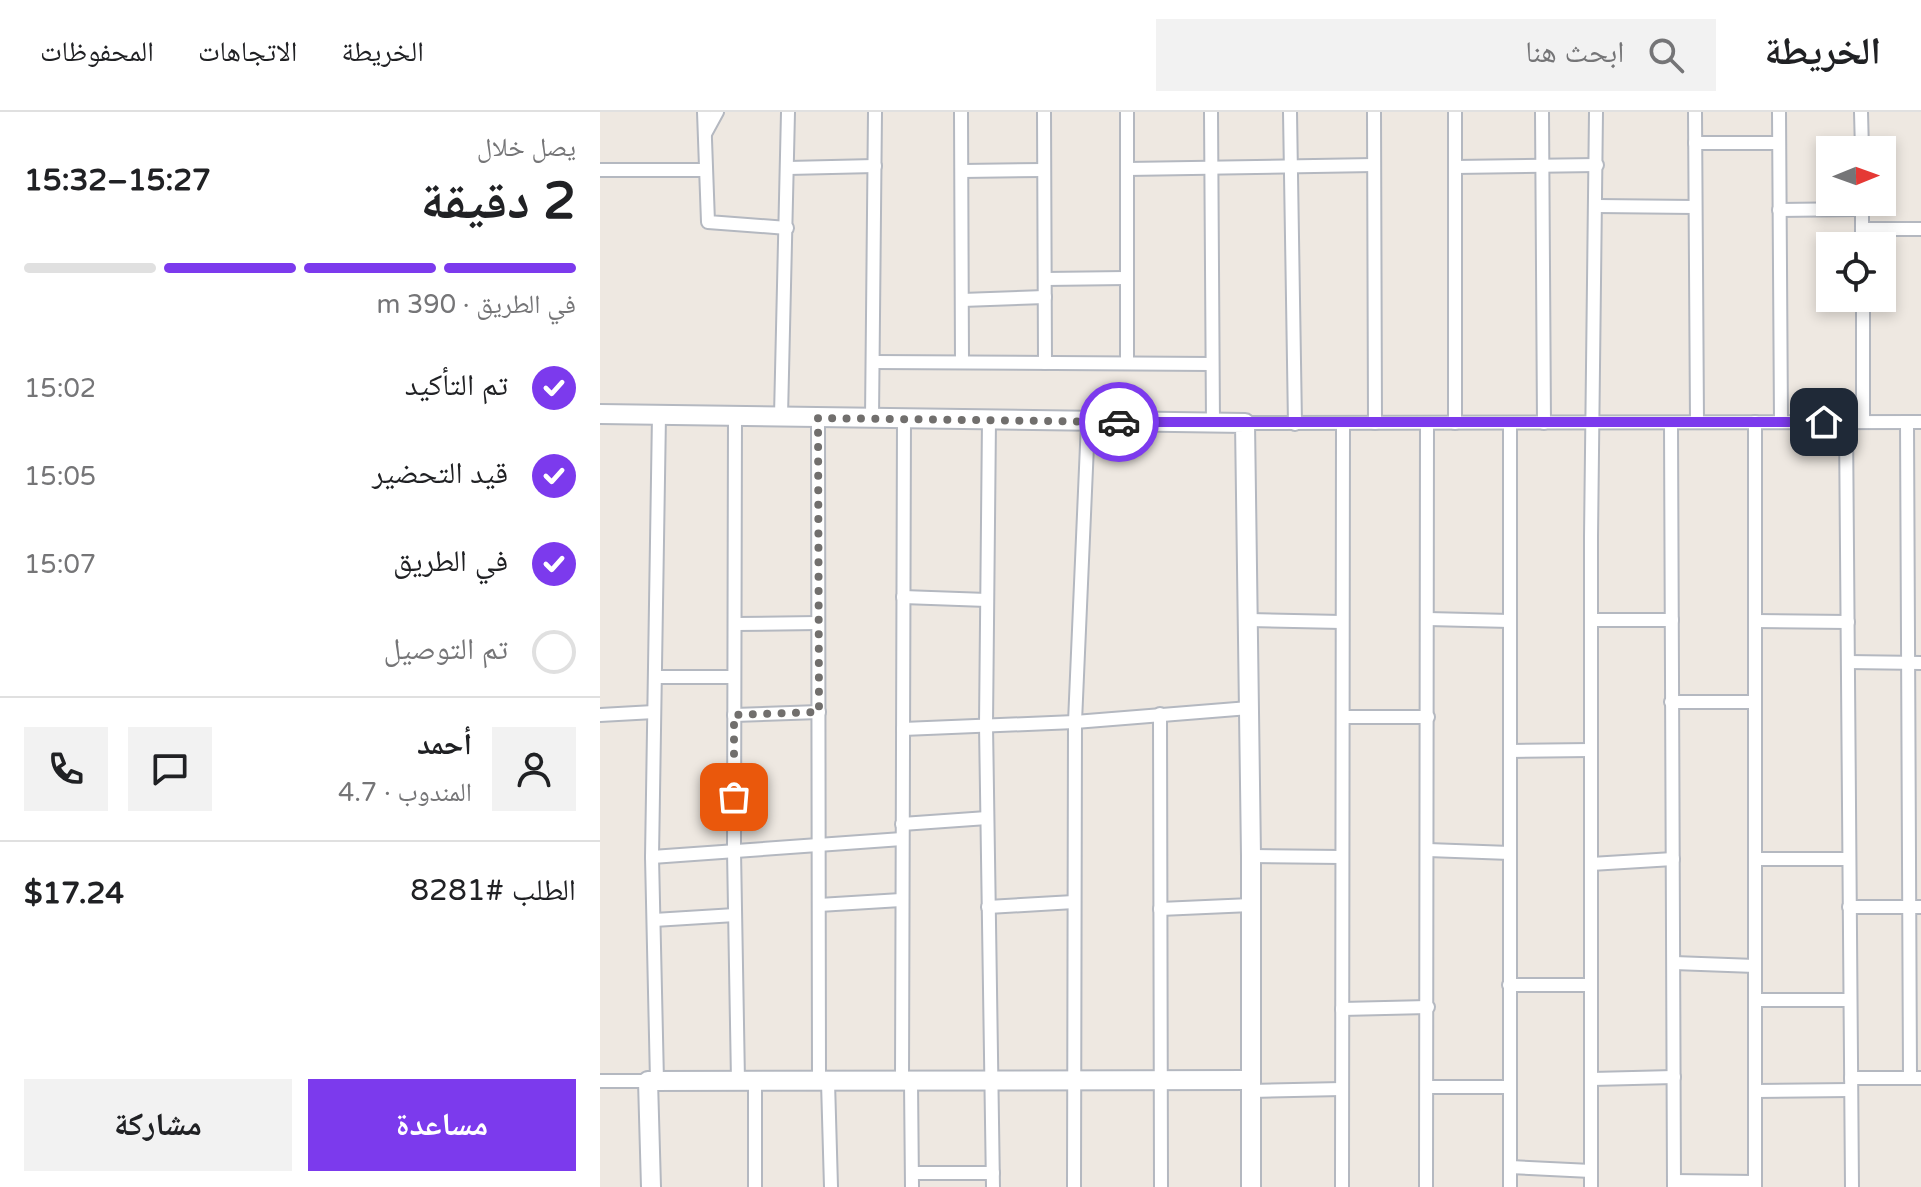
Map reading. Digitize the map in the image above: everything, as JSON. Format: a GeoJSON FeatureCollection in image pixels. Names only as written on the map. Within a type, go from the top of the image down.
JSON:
{"type":"FeatureCollection","features":[{"type":"Feature","properties":{"kind":"street"},"geometry":{"type":"LineString","coordinates":[[704,112],[708,222],[787,228]]}},
{"type":"Feature","properties":{"kind":"street"},"geometry":{"type":"LineString","coordinates":[[704,135],[717,112]]}},
{"type":"Feature","properties":{"kind":"street"},"geometry":{"type":"LineString","coordinates":[[781,416],[788,112]]}},
{"type":"Feature","properties":{"kind":"street"},"geometry":{"type":"LineString","coordinates":[[872,418],[875,112]]}},
{"type":"Feature","properties":{"kind":"street"},"geometry":{"type":"LineString","coordinates":[[961,112],[962,362]]}},
{"type":"Feature","properties":{"kind":"street"},"geometry":{"type":"LineString","coordinates":[[1044,112],[1045,363]]}},
{"type":"Feature","properties":{"kind":"street"},"geometry":{"type":"LineString","coordinates":[[1127,112],[1127,363]]}},
{"type":"Feature","properties":{"kind":"street"},"geometry":{"type":"LineString","coordinates":[[1211,112],[1213,423]]}},
{"type":"Feature","properties":{"kind":"street"},"geometry":{"type":"LineString","coordinates":[[1290,112],[1295,424]]}},
{"type":"Feature","properties":{"kind":"street"},"geometry":{"type":"LineString","coordinates":[[1374,112],[1375,423]]}},
{"type":"Feature","properties":{"kind":"street"},"geometry":{"type":"LineString","coordinates":[[1455,112],[1455,423]]}},
{"type":"Feature","properties":{"kind":"street"},"geometry":{"type":"LineString","coordinates":[[1542,112],[1544,423]]}},
{"type":"Feature","properties":{"kind":"street"},"geometry":{"type":"LineString","coordinates":[[1591,1187],[1591,620],[1596,112]]}},
{"type":"Feature","properties":{"kind":"street"},"geometry":{"type":"LineString","coordinates":[[1695,112],[1697,422]]}},
{"type":"Feature","properties":{"kind":"street"},"geometry":{"type":"LineString","coordinates":[[1779,112],[1781,422]]}},
{"type":"Feature","properties":{"kind":"street"},"geometry":{"type":"LineString","coordinates":[[1861,112],[1862,136]]}},
{"type":"Feature","properties":{"kind":"street"},"geometry":{"type":"LineString","coordinates":[[1695,143],[1779,143]]}},
{"type":"Feature","properties":{"kind":"street"},"geometry":{"type":"LineString","coordinates":[[1127,169],[1374,165]]}},
{"type":"Feature","properties":{"kind":"street"},"geometry":{"type":"LineString","coordinates":[[1455,167],[1597,165]]}},
{"type":"Feature","properties":{"kind":"street"},"geometry":{"type":"LineString","coordinates":[[788,168],[875,166]]}},
{"type":"Feature","properties":{"kind":"street"},"geometry":{"type":"LineString","coordinates":[[600,170],[704,170]]}},
{"type":"Feature","properties":{"kind":"street"},"geometry":{"type":"LineString","coordinates":[[962,171],[1044,170]]}},
{"type":"Feature","properties":{"kind":"street"},"geometry":{"type":"LineString","coordinates":[[1597,206],[1695,207]]}},
{"type":"Feature","properties":{"kind":"street"},"geometry":{"type":"LineString","coordinates":[[1779,210],[1816,208]]}},
{"type":"Feature","properties":{"kind":"street"},"geometry":{"type":"LineString","coordinates":[[1862,216],[1862,229],[1921,229]]}},
{"type":"Feature","properties":{"kind":"street"},"geometry":{"type":"LineString","coordinates":[[1045,279],[1126,278]]}},
{"type":"Feature","properties":{"kind":"street"},"geometry":{"type":"LineString","coordinates":[[962,300],[1045,297]]}},
{"type":"Feature","properties":{"kind":"street"},"geometry":{"type":"LineString","coordinates":[[1863,312],[1863,422]]}},
{"type":"Feature","properties":{"kind":"street"},"geometry":{"type":"LineString","coordinates":[[874,362],[1212,364]]}},
{"type":"Feature","properties":{"kind":"street"},"geometry":{"type":"LineString","coordinates":[[600,414],[1295,424],[1914,422],[1916,1078],[1755,1091]]}},
{"type":"Feature","properties":{"kind":"street"},"geometry":{"type":"LineString","coordinates":[[651,1187],[652,857],[659,415]]}},
{"type":"Feature","properties":{"kind":"street"},"geometry":{"type":"LineString","coordinates":[[735,415],[735,915],[755,1187]]}},
{"type":"Feature","properties":{"kind":"street"},"geometry":{"type":"LineString","coordinates":[[818,418],[817,843],[824,1081],[831,1187]]}},
{"type":"Feature","properties":{"kind":"street"},"geometry":{"type":"LineString","coordinates":[[904,418],[901,900],[912,1187]]}},
{"type":"Feature","properties":{"kind":"street"},"geometry":{"type":"LineString","coordinates":[[989,420],[986,725],[993,1187]]}},
{"type":"Feature","properties":{"kind":"street"},"geometry":{"type":"LineString","coordinates":[[1074,1187],[1075,722],[1088,422]]}},
{"type":"Feature","properties":{"kind":"street"},"geometry":{"type":"LineString","coordinates":[[1671,423],[1674,1184],[1754,1184],[1755,422]]}},
{"type":"Feature","properties":{"kind":"street"},"geometry":{"type":"LineString","coordinates":[[1846,422],[1852,1187]]}},
{"type":"Feature","properties":{"kind":"street"},"geometry":{"type":"LineString","coordinates":[[1245,423],[1251,856],[1251,1187]]}},
{"type":"Feature","properties":{"kind":"street"},"geometry":{"type":"LineString","coordinates":[[1426,1187],[1427,423]]}},
{"type":"Feature","properties":{"kind":"street"},"geometry":{"type":"LineString","coordinates":[[1510,423],[1510,1187]]}},
{"type":"Feature","properties":{"kind":"street"},"geometry":{"type":"LineString","coordinates":[[1342,1187],[1343,424]]}},
{"type":"Feature","properties":{"kind":"street"},"geometry":{"type":"LineString","coordinates":[[903,597],[987,600]]}},
{"type":"Feature","properties":{"kind":"street"},"geometry":{"type":"LineString","coordinates":[[1428,619],[1510,621]]}},
{"type":"Feature","properties":{"kind":"street"},"geometry":{"type":"LineString","coordinates":[[1249,620],[1342,622]]}},
{"type":"Feature","properties":{"kind":"street"},"geometry":{"type":"LineString","coordinates":[[1591,620],[1672,620]]}},
{"type":"Feature","properties":{"kind":"street"},"geometry":{"type":"LineString","coordinates":[[1755,621],[1848,622]]}},
{"type":"Feature","properties":{"kind":"street"},"geometry":{"type":"LineString","coordinates":[[735,624],[818,623]]}},
{"type":"Feature","properties":{"kind":"street"},"geometry":{"type":"LineString","coordinates":[[1848,662],[1915,663]]}},
{"type":"Feature","properties":{"kind":"street"},"geometry":{"type":"LineString","coordinates":[[655,677],[734,677]]}},
{"type":"Feature","properties":{"kind":"street"},"geometry":{"type":"LineString","coordinates":[[1671,702],[1754,702]]}},
{"type":"Feature","properties":{"kind":"street"},"geometry":{"type":"LineString","coordinates":[[903,729],[1075,722],[1249,708]]}},
{"type":"Feature","properties":{"kind":"street"},"geometry":{"type":"LineString","coordinates":[[600,715],[654,712]]}},
{"type":"Feature","properties":{"kind":"street"},"geometry":{"type":"LineString","coordinates":[[734,715],[819,712]]}},
{"type":"Feature","properties":{"kind":"street"},"geometry":{"type":"LineString","coordinates":[[1160,714],[1161,1187]]}},
{"type":"Feature","properties":{"kind":"street"},"geometry":{"type":"LineString","coordinates":[[1343,717],[1428,717]]}},
{"type":"Feature","properties":{"kind":"street"},"geometry":{"type":"LineString","coordinates":[[1510,751],[1591,750]]}},
{"type":"Feature","properties":{"kind":"street"},"geometry":{"type":"LineString","coordinates":[[902,824],[987,818]]}},
{"type":"Feature","properties":{"kind":"street"},"geometry":{"type":"LineString","coordinates":[[652,857],[902,839]]}},
{"type":"Feature","properties":{"kind":"street"},"geometry":{"type":"LineString","coordinates":[[1428,850],[1510,853]]}},
{"type":"Feature","properties":{"kind":"street"},"geometry":{"type":"LineString","coordinates":[[1251,856],[1342,857]]}},
{"type":"Feature","properties":{"kind":"street"},"geometry":{"type":"LineString","coordinates":[[1591,864],[1673,859]]}},
{"type":"Feature","properties":{"kind":"street"},"geometry":{"type":"LineString","coordinates":[[1755,859],[1849,859]]}},
{"type":"Feature","properties":{"kind":"street"},"geometry":{"type":"LineString","coordinates":[[819,905],[901,900]]}},
{"type":"Feature","properties":{"kind":"street"},"geometry":{"type":"LineString","coordinates":[[988,907],[1074,902]]}},
{"type":"Feature","properties":{"kind":"street"},"geometry":{"type":"LineString","coordinates":[[1160,909],[1251,905]]}},
{"type":"Feature","properties":{"kind":"street"},"geometry":{"type":"LineString","coordinates":[[1849,907],[1916,907]]}},
{"type":"Feature","properties":{"kind":"street"},"geometry":{"type":"LineString","coordinates":[[654,920],[735,915]]}},
{"type":"Feature","properties":{"kind":"street"},"geometry":{"type":"LineString","coordinates":[[1674,963],[1755,966]]}},
{"type":"Feature","properties":{"kind":"street"},"geometry":{"type":"LineString","coordinates":[[1509,985],[1590,985]]}},
{"type":"Feature","properties":{"kind":"street"},"geometry":{"type":"LineString","coordinates":[[1755,1000],[1850,1000]]}},
{"type":"Feature","properties":{"kind":"street"},"geometry":{"type":"LineString","coordinates":[[1342,1009],[1428,1007]]}},
{"type":"Feature","properties":{"kind":"street"},"geometry":{"type":"LineString","coordinates":[[1592,1079],[1674,1077]]}},
{"type":"Feature","properties":{"kind":"street"},"geometry":{"type":"LineString","coordinates":[[600,1081],[1074,1081],[1342,1089]]}},
{"type":"Feature","properties":{"kind":"street"},"geometry":{"type":"LineString","coordinates":[[1427,1087],[1508,1087]]}},
{"type":"Feature","properties":{"kind":"street"},"geometry":{"type":"LineString","coordinates":[[1510,1167],[1591,1171]]}},
{"type":"Feature","properties":{"kind":"street"},"geometry":{"type":"LineString","coordinates":[[912,1173],[993,1173]]}},
{"type":"Feature","properties":{"kind":"way so far"},"geometry":{"type":"LineString","coordinates":[[734,797],[734,715],[819,712],[818,418],[1119,422]]}},
{"type":"Feature","properties":{"kind":"route"},"geometry":{"type":"LineString","coordinates":[[1119,422],[1824,422]]}}]}
